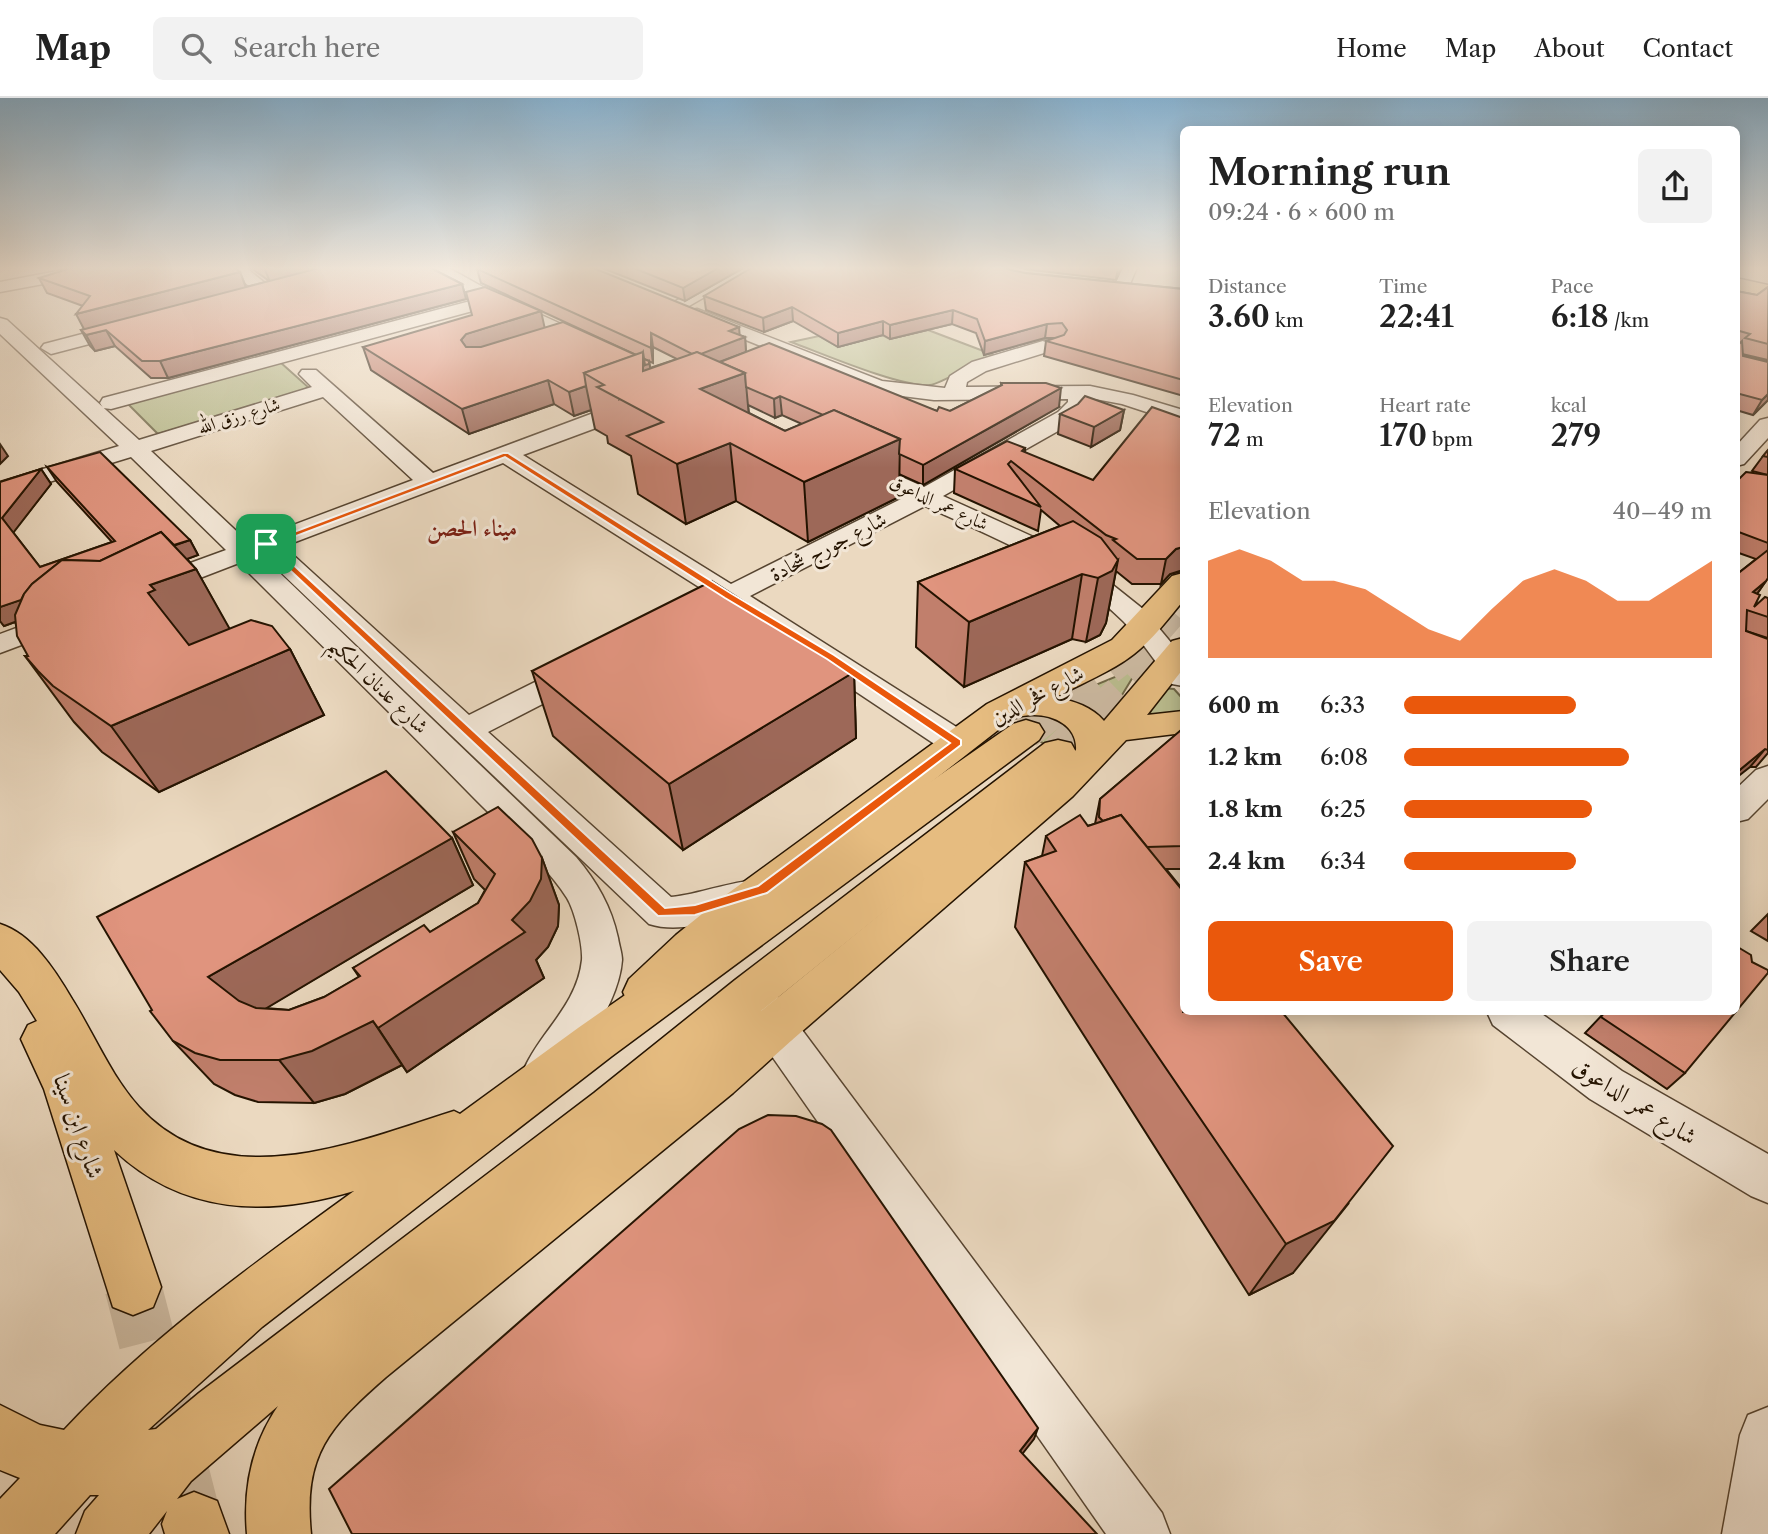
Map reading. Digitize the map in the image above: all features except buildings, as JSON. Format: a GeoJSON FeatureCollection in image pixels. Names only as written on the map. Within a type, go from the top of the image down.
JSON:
{"type":"FeatureCollection","features":[{"type":"Feature","properties":{"kind":"main road","name":"شارع فخر الدين"},"geometry":{"type":"LineString","coordinates":[[1062,734],[1104,659],[1143,628],[1180,585]]}},
{"type":"Feature","properties":{"kind":"main road","name":"شارع فخر الدين"},"geometry":{"type":"LineString","coordinates":[[595,1042],[668,968],[763,890],[957,743],[1062,734],[1179,662]]}},
{"type":"Feature","properties":{"kind":"main road"},"geometry":{"type":"LineString","coordinates":[[12,1534],[74,1463],[202,1339],[595,1042],[1062,734],[1180,722]]}},
{"type":"Feature","properties":{"kind":"main road"},"geometry":{"type":"LineString","coordinates":[[108,1534],[169,1459],[275,1370],[611,1109],[763,1010],[1062,734]]}},
{"type":"Feature","properties":{"kind":"main road"},"geometry":{"type":"LineString","coordinates":[[0,941],[38,984],[114,1115],[132,1135],[177,1168],[235,1183],[294,1179],[374,1160],[505,1112]]}},
{"type":"Feature","properties":{"kind":"main road","name":"شارع ابن سينا"},"geometry":{"type":"LineString","coordinates":[[0,978],[30,1015],[68,1090],[133,1287]]}},
{"type":"Feature","properties":{"kind":"main road"},"geometry":{"type":"LineString","coordinates":[[279,1534],[279,1476],[301,1423],[318,1398],[365,1356],[716,1078],[763,1010]]}},
{"type":"Feature","properties":{"kind":"main road"},"geometry":{"type":"LineString","coordinates":[[0,1436],[33,1455],[74,1463],[111,1465],[169,1459]]}},
{"type":"Feature","properties":{"kind":"street","name":"شارع عدنان الحكيم"},"geometry":{"type":"LineString","coordinates":[[10,334],[31,354],[144,445],[255,548],[467,729],[663,913],[695,910],[763,890]]}},
{"type":"Feature","properties":{"kind":"street","name":"شارع عدنان الحكيم"},"geometry":{"type":"LineString","coordinates":[[20,334],[31,354],[111,403],[144,445]]}},
{"type":"Feature","properties":{"kind":"street"},"geometry":{"type":"LineString","coordinates":[[31,354],[104,334]]}},
{"type":"Feature","properties":{"kind":"street"},"geometry":{"type":"LineString","coordinates":[[111,403],[367,334]]}},
{"type":"Feature","properties":{"kind":"street"},"geometry":{"type":"LineString","coordinates":[[743,334],[878,387],[906,392],[954,394],[1072,391],[1126,399],[1180,416]]}},
{"type":"Feature","properties":{"kind":"street"},"geometry":{"type":"LineString","coordinates":[[545,343],[570,335],[619,358]]}},
{"type":"Feature","properties":{"kind":"street"},"geometry":{"type":"LineString","coordinates":[[954,394],[957,380],[966,373],[988,363],[1031,355],[1052,344]]}},
{"type":"Feature","properties":{"kind":"street"},"geometry":{"type":"LineString","coordinates":[[756,358],[779,349]]}},
{"type":"Feature","properties":{"kind":"street"},"geometry":{"type":"LineString","coordinates":[[288,355],[430,483]]}},
{"type":"Feature","properties":{"kind":"street","name":"شارع رزق الله"},"geometry":{"type":"LineString","coordinates":[[0,490],[325,390]]}},
{"type":"Feature","properties":{"kind":"street","name":"شارع جورج شحادة"},"geometry":{"type":"LineString","coordinates":[[666,628],[926,496],[1066,417],[1079,403],[1079,397],[1072,391]]}},
{"type":"Feature","properties":{"kind":"street"},"geometry":{"type":"LineString","coordinates":[[128,596],[665,394]]}},
{"type":"Feature","properties":{"kind":"street"},"geometry":{"type":"LineString","coordinates":[[1740,463],[1768,425]]}},
{"type":"Feature","properties":{"kind":"street"},"geometry":{"type":"LineString","coordinates":[[506,455],[728,596],[831,657],[957,743]]}},
{"type":"Feature","properties":{"kind":"street","name":"شارع عمر الداعوق"},"geometry":{"type":"LineString","coordinates":[[837,456],[1042,551],[1079,572],[1110,595],[1179,662]]}},
{"type":"Feature","properties":{"kind":"street","name":"شارع عدنان الحكيم"},"geometry":{"type":"LineString","coordinates":[[255,548],[563,867],[581,889],[593,912],[602,958],[589,1004],[565,1045],[505,1112]]}},
{"type":"Feature","properties":{"kind":"street"},"geometry":{"type":"LineString","coordinates":[[0,644],[90,610]]}},
{"type":"Feature","properties":{"kind":"street"},"geometry":{"type":"LineString","coordinates":[[467,729],[604,660]]}},
{"type":"Feature","properties":{"kind":"street"},"geometry":{"type":"LineString","coordinates":[[1740,803],[1756,777]]}},
{"type":"Feature","properties":{"kind":"street"},"geometry":{"type":"LineString","coordinates":[[763,1010],[1141,1534]]}},
{"type":"Feature","properties":{"kind":"street","name":"شارع عمر الداعوق"},"geometry":{"type":"LineString","coordinates":[[1517,1015],[1606,1085],[1768,1180]]}},
{"type":"Feature","properties":{"kind":"street"},"geometry":{"type":"LineString","coordinates":[[1751,1534],[1768,1435]]}},
{"type":"Feature","properties":{"kind":"green space"},"geometry":{"type":"Polygon","coordinates":[[[911,334],[939,334],[994,355],[930,385],[882,376],[791,342],[819,336],[838,347],[882,335],[890,339],[911,334]]]}},
{"type":"Feature","properties":{"kind":"green space"},"geometry":{"type":"Polygon","coordinates":[[[280,362],[308,387],[298,393],[158,434],[127,403],[280,362]]]}},
{"type":"Feature","properties":{"kind":"green space"},"geometry":{"type":"Polygon","coordinates":[[[1139,667],[1102,728],[1054,702],[1139,667]]]}},
{"type":"Feature","properties":{"kind":"green space"},"geometry":{"type":"Polygon","coordinates":[[[1162,688],[1174,689],[1180,696],[1180,718],[1147,719],[1162,688]]]}},
{"type":"Feature","properties":{"kind":"green space"},"geometry":{"type":"Polygon","coordinates":[[[1035,719],[1055,721],[1075,734],[1079,748],[1073,762],[1014,725],[1035,719]]]}},
{"type":"Feature","properties":{"kind":"tunnel"},"geometry":{"type":"LineString","coordinates":[[1026,732],[1150,635],[1180,600]]}},
{"type":"Feature","properties":{"kind":"tunnel"},"geometry":{"type":"LineString","coordinates":[[1058,752],[1155,659]]}},
{"type":"Feature","properties":{"kind":"tunnel"},"geometry":{"type":"LineString","coordinates":[[133,1287],[194,1524]]}},
{"type":"Feature","properties":{"kind":"district","name":"ميناء الحصن"},"geometry":{"type":"Point","coordinates":[472,528]}},
{"type":"Feature","properties":{"kind":"route"},"geometry":{"type":"LineString","coordinates":[[506,455],[728,596],[831,657],[957,743],[763,890],[695,910],[663,913],[266,544],[506,455]]}}]}
